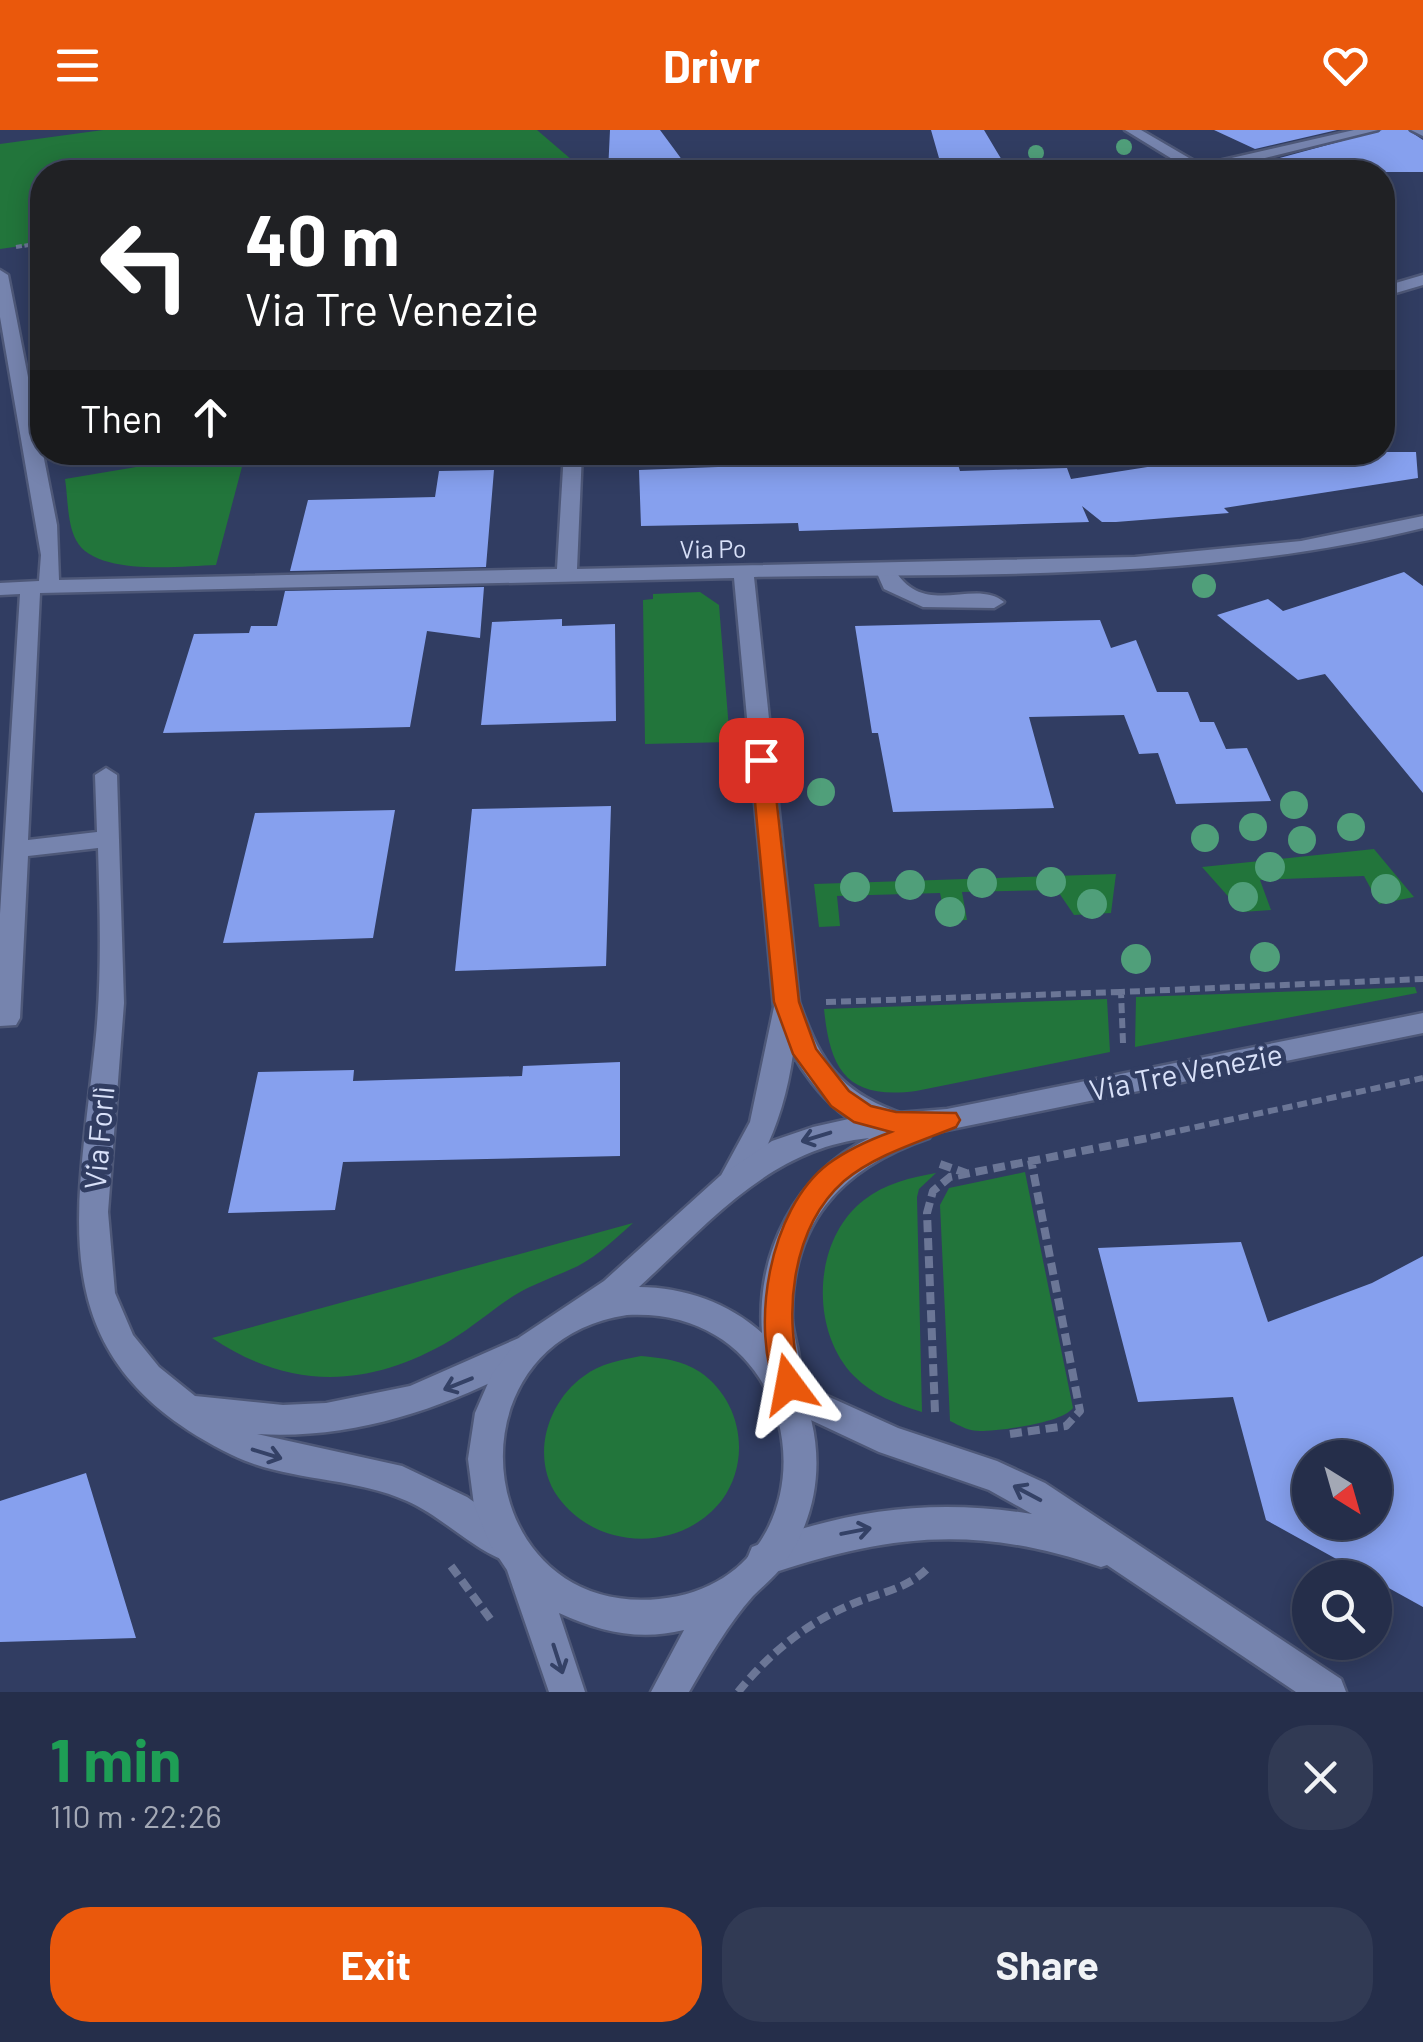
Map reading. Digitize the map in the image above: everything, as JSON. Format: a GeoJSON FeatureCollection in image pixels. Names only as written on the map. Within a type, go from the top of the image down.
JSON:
{"type":"FeatureCollection","features":[{"type":"Feature","properties":{"kind":"street"},"geometry":{"type":"LineString","coordinates":[[1132,130],[1176,160]]}},
{"type":"Feature","properties":{"kind":"street"},"geometry":{"type":"LineString","coordinates":[[1245,160],[1371,130]]}},
{"type":"Feature","properties":{"kind":"street"},"geometry":{"type":"LineString","coordinates":[[0,275],[30,435]]}},
{"type":"Feature","properties":{"kind":"street"},"geometry":{"type":"LineString","coordinates":[[1395,288],[1423,280]]}},
{"type":"Feature","properties":{"kind":"street"},"geometry":{"type":"LineString","coordinates":[[8,1018],[16,849],[40,586],[51,555],[36,465]]}},
{"type":"Feature","properties":{"kind":"street"},"geometry":{"type":"LineString","coordinates":[[567,575],[572,465]]}},
{"type":"Feature","properties":{"kind":"street","name":"Via Po"},"geometry":{"type":"LineString","coordinates":[[0,590],[40,586],[1094,565],[1210,557],[1317,543],[1423,522]]}},
{"type":"Feature","properties":{"kind":"street"},"geometry":{"type":"LineString","coordinates":[[886,570],[891,585],[923,601],[994,602]]}},
{"type":"Feature","properties":{"kind":"street"},"geometry":{"type":"LineString","coordinates":[[730,1185],[753,1152],[770,1109],[786,1002],[744,574]]}},
{"type":"Feature","properties":{"kind":"street","name":"Via Forlì"},"geometry":{"type":"LineString","coordinates":[[106,775],[111,1006],[94,1217],[96,1269],[111,1326],[144,1375],[183,1406],[250,1449],[281,1459],[365,1472],[438,1497],[511,1553]]}},
{"type":"Feature","properties":{"kind":"street"},"geometry":{"type":"LineString","coordinates":[[16,849],[110,838]]}},
{"type":"Feature","properties":{"kind":"street"},"geometry":{"type":"LineString","coordinates":[[786,1002],[805,1054],[828,1085],[863,1114],[896,1123]]}},
{"type":"Feature","properties":{"kind":"street","name":"Via Tre Venezie"},"geometry":{"type":"LineString","coordinates":[[556,1332],[615,1290],[730,1185],[782,1149],[838,1130],[947,1120],[1423,1023]]}},
{"type":"Feature","properties":{"kind":"street","name":"Via Tre Venezie"},"geometry":{"type":"LineString","coordinates":[[792,1390],[780,1357],[777,1308],[788,1252],[814,1196],[836,1172],[872,1151],[947,1120]]}},
{"type":"Feature","properties":{"kind":"street"},"geometry":{"type":"LineString","coordinates":[[567,1692],[534,1590],[483,1496],[480,1446],[495,1397],[525,1355],[590,1314],[641,1306],[691,1310],[726,1324],[758,1345],[792,1390],[806,1432],[804,1483],[797,1508],[696,1644],[669,1692]]}},
{"type":"Feature","properties":{"kind":"street","name":"Via Forlì"},"geometry":{"type":"LineString","coordinates":[[183,1406],[226,1417],[266,1421],[348,1416],[413,1401],[460,1384],[556,1332]]}},
{"type":"Feature","properties":{"kind":"street"},"geometry":{"type":"LineString","coordinates":[[792,1390],[847,1422],[1033,1495],[1328,1692]]}},
{"type":"Feature","properties":{"kind":"street"},"geometry":{"type":"LineString","coordinates":[[511,1553],[563,1596],[616,1612],[673,1609],[701,1602],[756,1566],[834,1535],[896,1524],[1034,1533],[1082,1543],[1138,1565]]}},
{"type":"Feature","properties":{"kind":"path"},"geometry":{"type":"LineString","coordinates":[[786,1002],[1423,979]]}},
{"type":"Feature","properties":{"kind":"path"},"geometry":{"type":"LineString","coordinates":[[1121,992],[1123,1049],[1165,1133]]}},
{"type":"Feature","properties":{"kind":"path"},"geometry":{"type":"LineString","coordinates":[[931,1456],[936,1428],[927,1213],[931,1191],[950,1177],[1423,1078]]}},
{"type":"Feature","properties":{"kind":"path"},"geometry":{"type":"LineString","coordinates":[[991,1437],[1066,1426],[1080,1411],[1031,1160]]}},
{"type":"Feature","properties":{"kind":"path"},"geometry":{"type":"LineString","coordinates":[[738,1692],[761,1662],[817,1620],[886,1590],[918,1581],[930,1566],[930,1524]]}},
{"type":"Feature","properties":{"kind":"green space"},"geometry":{"type":"Polygon","coordinates":[[[103,130],[537,130],[572,160],[30,160],[30,245],[0,249],[0,144],[103,130]]]}},
{"type":"Feature","properties":{"kind":"green space"},"geometry":{"type":"Polygon","coordinates":[[[148,465],[242,465],[216,565],[140,567],[101,560],[86,552],[73,533],[65,479],[148,465]]]}},
{"type":"Feature","properties":{"kind":"green space"},"geometry":{"type":"Polygon","coordinates":[[[700,592],[719,605],[730,742],[645,744],[643,600],[653,599],[653,594],[700,592]]]}},
{"type":"Feature","properties":{"kind":"green space"},"geometry":{"type":"Polygon","coordinates":[[[1374,849],[1414,897],[1379,904],[1364,876],[1260,880],[1271,910],[1242,912],[1202,867],[1374,849]]]}},
{"type":"Feature","properties":{"kind":"green space"},"geometry":{"type":"Polygon","coordinates":[[[1116,874],[1111,913],[1074,915],[1057,890],[962,892],[967,920],[946,921],[940,893],[837,896],[840,926],[819,927],[814,884],[1116,874]]]}},
{"type":"Feature","properties":{"kind":"green space"},"geometry":{"type":"Polygon","coordinates":[[[1415,987],[1417,993],[1135,1047],[1136,997],[1415,987]]]}},
{"type":"Feature","properties":{"kind":"green space"},"geometry":{"type":"Polygon","coordinates":[[[1107,999],[1110,1052],[892,1093],[873,1091],[846,1076],[831,1049],[824,1009],[1107,999]]]}},
{"type":"Feature","properties":{"kind":"green space"},"geometry":{"type":"Polygon","coordinates":[[[1025,1172],[1073,1408],[1057,1418],[1030,1425],[972,1430],[950,1421],[940,1205],[949,1188],[1025,1172]]]}},
{"type":"Feature","properties":{"kind":"green space"},"geometry":{"type":"Polygon","coordinates":[[[936,1173],[919,1189],[917,1197],[922,1412],[869,1389],[839,1357],[829,1335],[823,1285],[835,1237],[864,1200],[899,1182],[936,1173]]]}},
{"type":"Feature","properties":{"kind":"green space"},"geometry":{"type":"Polygon","coordinates":[[[633,1223],[586,1262],[515,1295],[451,1340],[391,1367],[331,1377],[301,1375],[242,1355],[212,1338],[633,1223]]]}},
{"type":"Feature","properties":{"kind":"green space"},"geometry":{"type":"Polygon","coordinates":[[[641,1356],[686,1365],[714,1384],[733,1414],[739,1449],[731,1484],[704,1518],[662,1537],[638,1539],[594,1527],[574,1515],[550,1482],[544,1448],[552,1415],[571,1387],[597,1368],[641,1356]]]}},
{"type":"Feature","properties":{"kind":"building"},"geometry":{"type":"Polygon","coordinates":[[[610,130],[660,130],[682,160],[609,160],[610,130]]]}},
{"type":"Feature","properties":{"kind":"building"},"geometry":{"type":"Polygon","coordinates":[[[931,130],[984,130],[1002,160],[940,160],[931,130]]]}},
{"type":"Feature","properties":{"kind":"building"},"geometry":{"type":"Polygon","coordinates":[[[1214,130],[1337,130],[1255,149],[1214,130]]]}},
{"type":"Feature","properties":{"kind":"building"},"geometry":{"type":"Polygon","coordinates":[[[1382,130],[1408,130],[1423,140],[1423,172],[1395,172],[1395,160],[1276,159],[1382,130]]]}},
{"type":"Feature","properties":{"kind":"building"},"geometry":{"type":"Polygon","coordinates":[[[1395,452],[1416,452],[1418,478],[1224,508],[1229,513],[1102,522],[1082,506],[1089,522],[799,531],[798,523],[641,526],[639,470],[958,465],[960,471],[1067,468],[1071,479],[1160,465],[1395,465],[1395,452]]]}},
{"type":"Feature","properties":{"kind":"building"},"geometry":{"type":"Polygon","coordinates":[[[494,470],[486,567],[290,571],[308,500],[435,497],[439,471],[494,470]]]}},
{"type":"Feature","properties":{"kind":"building"},"geometry":{"type":"Polygon","coordinates":[[[1404,572],[1423,586],[1423,793],[1325,674],[1298,680],[1217,615],[1268,599],[1283,611],[1404,572]]]}},
{"type":"Feature","properties":{"kind":"building"},"geometry":{"type":"Polygon","coordinates":[[[484,587],[480,638],[427,631],[410,727],[163,733],[194,634],[249,633],[251,626],[277,626],[285,591],[484,587]]]}},
{"type":"Feature","properties":{"kind":"building"},"geometry":{"type":"Polygon","coordinates":[[[562,619],[562,626],[615,624],[616,721],[481,725],[492,622],[562,619]]]}},
{"type":"Feature","properties":{"kind":"building"},"geometry":{"type":"Polygon","coordinates":[[[1100,620],[1111,648],[1136,640],[1157,692],[1188,692],[1200,722],[1214,722],[1226,749],[1247,748],[1271,801],[1176,804],[1158,753],[1139,754],[1124,715],[1029,717],[1054,808],[893,812],[878,733],[872,733],[855,626],[1100,620]]]}},
{"type":"Feature","properties":{"kind":"building"},"geometry":{"type":"Polygon","coordinates":[[[611,806],[606,966],[455,971],[472,809],[611,806]]]}},
{"type":"Feature","properties":{"kind":"building"},"geometry":{"type":"Polygon","coordinates":[[[395,810],[373,938],[223,943],[255,813],[395,810]]]}},
{"type":"Feature","properties":{"kind":"building"},"geometry":{"type":"Polygon","coordinates":[[[620,1062],[620,1156],[343,1162],[335,1210],[228,1213],[258,1072],[354,1070],[353,1081],[522,1076],[523,1066],[620,1062]]]}},
{"type":"Feature","properties":{"kind":"building"},"geometry":{"type":"Polygon","coordinates":[[[1241,1242],[1268,1322],[1372,1283],[1423,1256],[1423,1607],[1392,1590],[1392,1560],[1338,1560],[1302,1540],[1392,1540],[1392,1440],[1292,1440],[1292,1534],[1266,1520],[1233,1397],[1138,1402],[1098,1248],[1241,1242]]]}},
{"type":"Feature","properties":{"kind":"building"},"geometry":{"type":"Polygon","coordinates":[[[86,1473],[136,1638],[0,1642],[0,1501],[86,1473]]]}},
{"type":"Feature","properties":{"kind":"route"},"geometry":{"type":"LineString","coordinates":[[761,760],[786,1002],[805,1054],[840,1098],[863,1114],[896,1123],[947,1120],[899,1136],[872,1151],[836,1172],[814,1196],[788,1252],[777,1308],[780,1357],[789,1384]]}}]}
